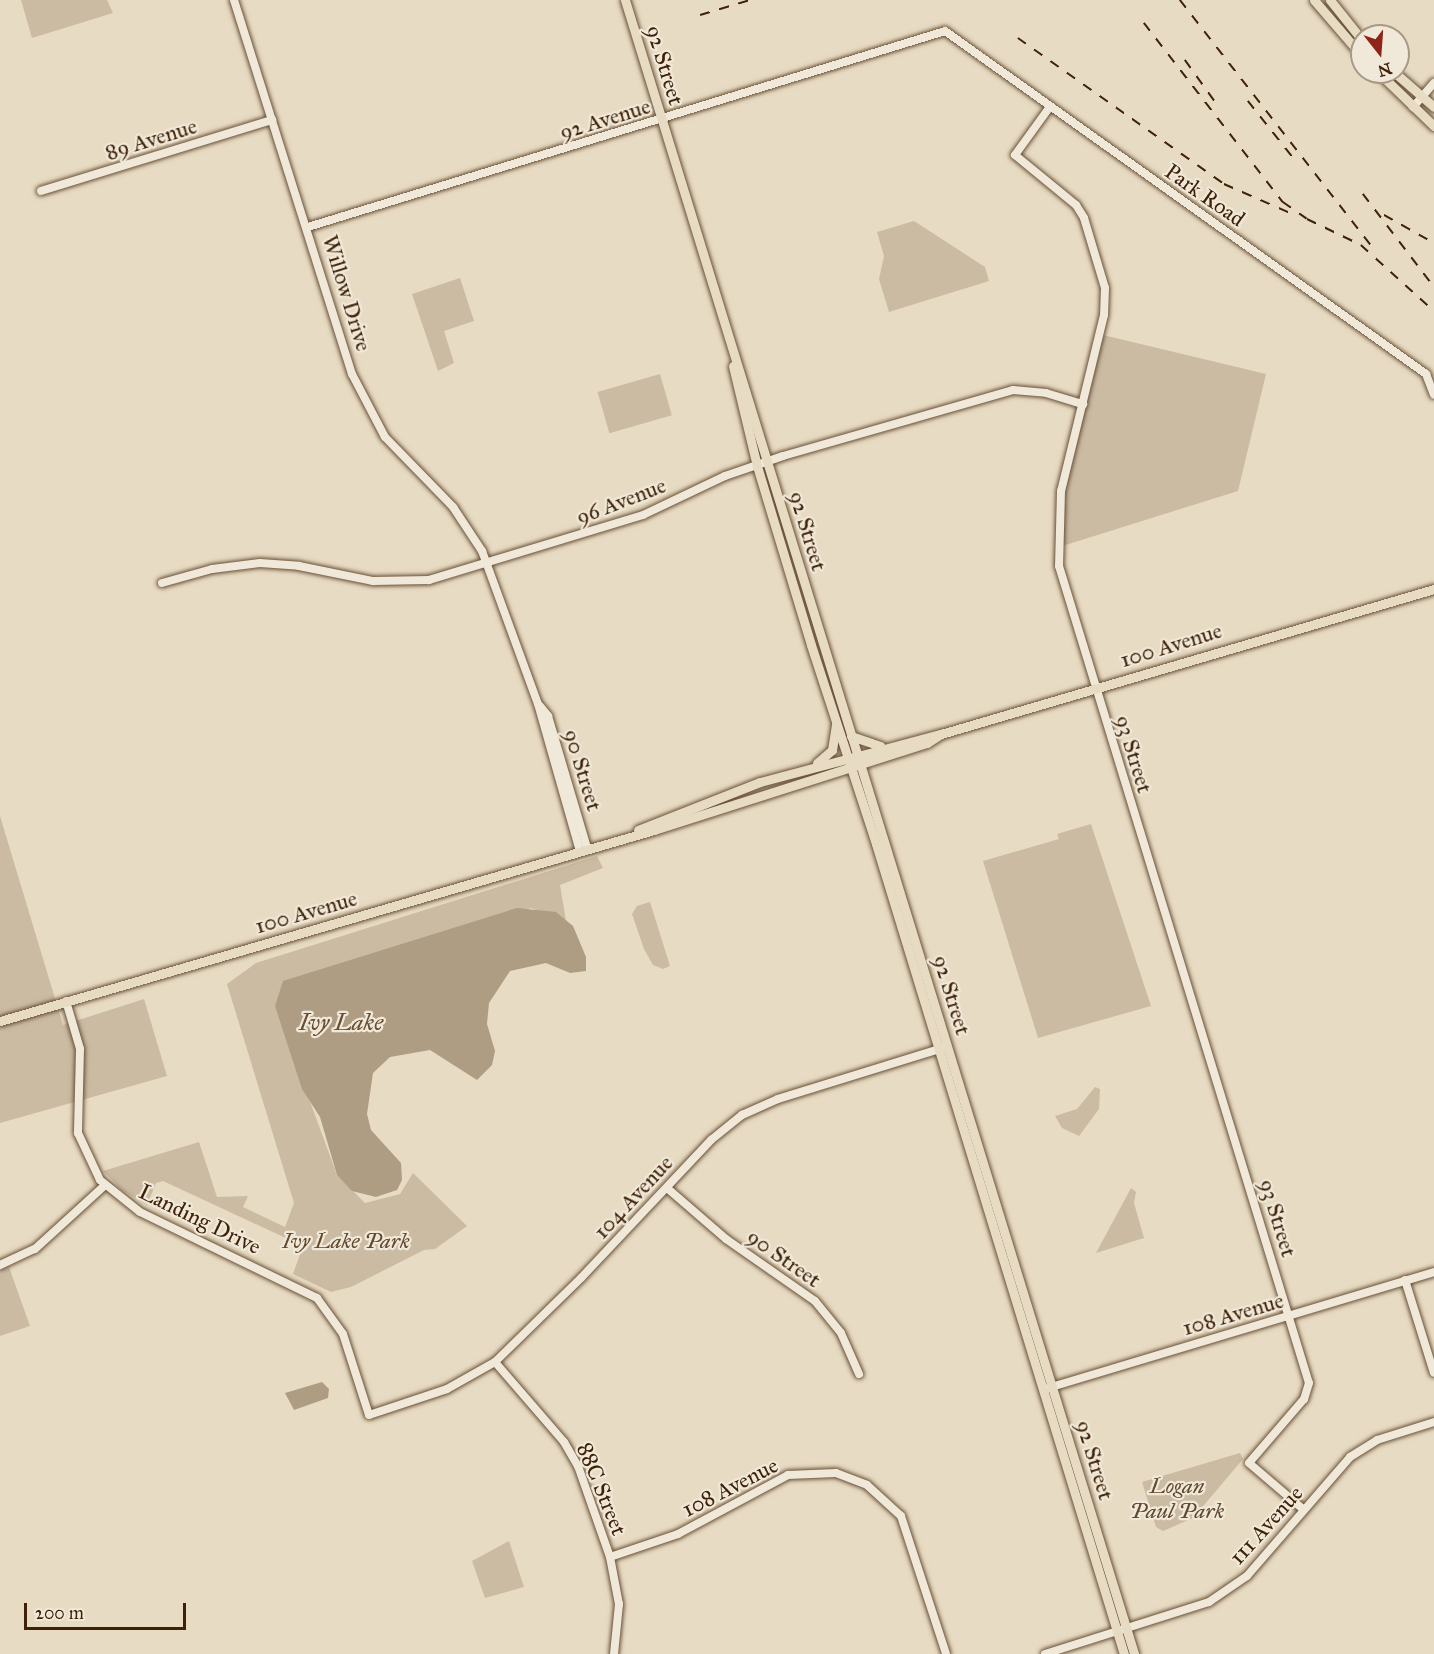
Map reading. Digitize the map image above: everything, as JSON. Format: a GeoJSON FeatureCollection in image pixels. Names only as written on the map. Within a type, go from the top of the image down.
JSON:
{"type":"FeatureCollection","features":[{"type":"Feature","properties":{"kind":"main road","name":"92 Street"},"geometry":{"type":"LineString","coordinates":[[625,0],[730,349],[761,464],[837,722],[854,760],[943,1048],[1052,1387],[1122,1630],[1124,1654]]}},
{"type":"Feature","properties":{"kind":"main road"},"geometry":{"type":"LineString","coordinates":[[1314,0],[1350,42]]}},
{"type":"Feature","properties":{"kind":"main road"},"geometry":{"type":"LineString","coordinates":[[1329,0],[1350,25]]}},
{"type":"Feature","properties":{"kind":"main road"},"geometry":{"type":"LineString","coordinates":[[1390,84],[1434,126]]}},
{"type":"Feature","properties":{"kind":"main road"},"geometry":{"type":"LineString","coordinates":[[1408,84],[1434,106]]}},
{"type":"Feature","properties":{"kind":"main road","name":"92 Street"},"geometry":{"type":"LineString","coordinates":[[761,464],[851,736],[854,760]]}},
{"type":"Feature","properties":{"kind":"main road","name":"100 Avenue"},"geometry":{"type":"LineString","coordinates":[[1413,593],[1434,582]]}},
{"type":"Feature","properties":{"kind":"main road","name":"100 Avenue"},"geometry":{"type":"LineString","coordinates":[[0,1021],[584,850],[854,760],[885,747],[941,734],[1413,593],[1434,589]]}},
{"type":"Feature","properties":{"kind":"main road"},"geometry":{"type":"LineString","coordinates":[[813,766],[832,750],[837,722]]}},
{"type":"Feature","properties":{"kind":"main road","name":"100 Avenue"},"geometry":{"type":"LineString","coordinates":[[622,837],[690,806],[813,766],[854,760],[927,743],[941,734]]}},
{"type":"Feature","properties":{"kind":"main road"},"geometry":{"type":"LineString","coordinates":[[851,736],[866,744],[885,747]]}},
{"type":"Feature","properties":{"kind":"main road","name":"92 Street"},"geometry":{"type":"LineString","coordinates":[[943,1048],[1042,1390],[1122,1630],[1134,1654]]}},
{"type":"Feature","properties":{"kind":"street","name":"Willow Drive"},"geometry":{"type":"LineString","coordinates":[[234,0],[308,227],[352,374],[393,447],[466,525],[487,563]]}},
{"type":"Feature","properties":{"kind":"street","name":"92 Avenue"},"geometry":{"type":"LineString","coordinates":[[308,227],[661,121],[945,31]]}},
{"type":"Feature","properties":{"kind":"street","name":"Park Road"},"geometry":{"type":"LineString","coordinates":[[945,31],[1049,108],[1426,374],[1434,396]]}},
{"type":"Feature","properties":{"kind":"street"},"geometry":{"type":"LineString","coordinates":[[1413,107],[1434,83]]}},
{"type":"Feature","properties":{"kind":"street","name":"93 Street"},"geometry":{"type":"LineString","coordinates":[[1049,108],[1015,155],[1076,205],[1100,271],[1104,315],[1061,491],[1059,566],[1310,1383],[1304,1399],[1249,1463],[1304,1510]]}},
{"type":"Feature","properties":{"kind":"street","name":"89 Avenue"},"geometry":{"type":"LineString","coordinates":[[41,191],[272,120]]}},
{"type":"Feature","properties":{"kind":"street","name":"96 Avenue"},"geometry":{"type":"LineString","coordinates":[[162,583],[212,569],[260,563],[299,566],[355,580],[401,582],[439,577],[643,515],[701,486],[761,464],[1013,390],[1046,393],[1083,405]]}},
{"type":"Feature","properties":{"kind":"street","name":"90 Street"},"geometry":{"type":"LineString","coordinates":[[487,563],[538,704],[584,850]]}},
{"type":"Feature","properties":{"kind":"street","name":"Landing Drive"},"geometry":{"type":"LineString","coordinates":[[66,1001],[80,1049],[78,1133],[92,1167],[105,1185],[140,1212],[317,1298],[343,1334],[369,1415]]}},
{"type":"Feature","properties":{"kind":"street","name":"104 Avenue"},"geometry":{"type":"LineString","coordinates":[[369,1415],[447,1389],[495,1362],[667,1188],[720,1131],[754,1109],[943,1048]]}},
{"type":"Feature","properties":{"kind":"street"},"geometry":{"type":"LineString","coordinates":[[0,1265],[35,1249],[105,1185]]}},
{"type":"Feature","properties":{"kind":"street","name":"90 Street"},"geometry":{"type":"LineString","coordinates":[[667,1188],[726,1239],[815,1301],[841,1333],[859,1374]]}},
{"type":"Feature","properties":{"kind":"street","name":"108 Avenue"},"geometry":{"type":"LineString","coordinates":[[1042,1390],[1434,1272]]}},
{"type":"Feature","properties":{"kind":"street"},"geometry":{"type":"LineString","coordinates":[[1405,1280],[1434,1373]]}},
{"type":"Feature","properties":{"kind":"street","name":"88C Street"},"geometry":{"type":"LineString","coordinates":[[495,1362],[569,1449],[610,1557],[619,1604],[614,1654]]}},
{"type":"Feature","properties":{"kind":"street","name":"111 Avenue"},"geometry":{"type":"LineString","coordinates":[[1044,1654],[1209,1602],[1247,1576],[1350,1457],[1377,1440],[1434,1422]]}},
{"type":"Feature","properties":{"kind":"street","name":"108 Avenue"},"geometry":{"type":"LineString","coordinates":[[610,1557],[678,1534],[788,1475],[836,1473],[867,1485],[901,1516],[946,1654]]}},
{"type":"Feature","properties":{"kind":"green space"},"geometry":{"type":"Polygon","coordinates":[[[21,0],[107,0],[113,13],[32,38],[21,0]]]}},
{"type":"Feature","properties":{"kind":"green space"},"geometry":{"type":"Polygon","coordinates":[[[914,221],[985,267],[989,281],[889,312],[879,279],[884,256],[877,232],[914,221]]]}},
{"type":"Feature","properties":{"kind":"green space"},"geometry":{"type":"Polygon","coordinates":[[[460,278],[474,321],[444,331],[454,363],[438,371],[412,294],[460,278]]]}},
{"type":"Feature","properties":{"kind":"green space"},"geometry":{"type":"Polygon","coordinates":[[[1103,335],[1266,374],[1238,491],[1056,548],[1059,488],[1103,335]]]}},
{"type":"Feature","properties":{"kind":"green space"},"geometry":{"type":"Polygon","coordinates":[[[660,374],[672,415],[609,433],[598,392],[660,374]]]}},
{"type":"Feature","properties":{"kind":"green space"},"geometry":{"type":"Polygon","coordinates":[[[0,816],[63,1025],[144,999],[167,1076],[0,1123],[0,816]]]}},
{"type":"Feature","properties":{"kind":"green space"},"geometry":{"type":"Polygon","coordinates":[[[1091,824],[1151,1006],[1038,1038],[983,861],[1059,839],[1057,834],[1091,824]]]}},
{"type":"Feature","properties":{"kind":"green space","name":"Ivy Lake Park"},"geometry":{"type":"Polygon","coordinates":[[[597,856],[603,868],[560,885],[566,921],[531,908],[275,1006],[337,1175],[365,1203],[400,1194],[413,1173],[467,1226],[435,1249],[424,1250],[351,1287],[331,1292],[293,1274],[303,1246],[163,1181],[156,1183],[147,1205],[122,1190],[103,1171],[199,1142],[217,1197],[248,1196],[243,1207],[285,1227],[294,1203],[227,984],[256,963],[597,856]]]}},
{"type":"Feature","properties":{"kind":"green space"},"geometry":{"type":"Polygon","coordinates":[[[650,902],[670,966],[663,969],[653,965],[644,949],[632,914],[637,906],[650,902]]]}},
{"type":"Feature","properties":{"kind":"green space"},"geometry":{"type":"Polygon","coordinates":[[[1095,1087],[1100,1089],[1099,1109],[1079,1136],[1062,1128],[1055,1116],[1077,1109],[1095,1087]]]}},
{"type":"Feature","properties":{"kind":"green space"},"geometry":{"type":"Polygon","coordinates":[[[1131,1188],[1136,1192],[1134,1203],[1144,1238],[1096,1253],[1131,1188]]]}},
{"type":"Feature","properties":{"kind":"green space"},"geometry":{"type":"Polygon","coordinates":[[[9,1267],[30,1326],[0,1336],[0,1270],[9,1267]]]}},
{"type":"Feature","properties":{"kind":"green space","name":"Logan Paul Park"},"geometry":{"type":"Polygon","coordinates":[[[1240,1453],[1243,1459],[1193,1518],[1163,1531],[1156,1527],[1142,1482],[1240,1453]]]}},
{"type":"Feature","properties":{"kind":"green space"},"geometry":{"type":"Polygon","coordinates":[[[509,1541],[524,1587],[485,1598],[472,1561],[509,1541]]]}},
{"type":"Feature","properties":{"kind":"water","name":"Ivy Lake"},"geometry":{"type":"Polygon","coordinates":[[[517,908],[556,912],[573,926],[586,957],[586,971],[570,973],[546,963],[510,971],[489,1003],[487,1024],[495,1051],[492,1065],[477,1080],[430,1050],[390,1057],[373,1073],[367,1114],[371,1130],[401,1163],[402,1180],[397,1190],[376,1197],[352,1191],[337,1175],[320,1117],[302,1089],[275,1006],[283,981],[517,908]]]}},
{"type":"Feature","properties":{"kind":"water"},"geometry":{"type":"Polygon","coordinates":[[[322,1382],[329,1389],[328,1398],[294,1410],[285,1393],[322,1382]]]}},
{"type":"Feature","properties":{"kind":"railway"},"geometry":{"type":"LineString","coordinates":[[700,15],[750,0]]}},
{"type":"Feature","properties":{"kind":"railway"},"geometry":{"type":"LineString","coordinates":[[1180,0],[1376,252]]}},
{"type":"Feature","properties":{"kind":"railway"},"geometry":{"type":"LineString","coordinates":[[1144,23],[1283,202],[1307,219],[1361,245],[1434,311]]}},
{"type":"Feature","properties":{"kind":"railway"},"geometry":{"type":"LineString","coordinates":[[1018,38],[1224,184],[1290,213]]}},
{"type":"Feature","properties":{"kind":"railway"},"geometry":{"type":"LineString","coordinates":[[1185,60],[1218,106]]}},
{"type":"Feature","properties":{"kind":"railway"},"geometry":{"type":"LineString","coordinates":[[1248,101],[1295,160]]}},
{"type":"Feature","properties":{"kind":"railway"},"geometry":{"type":"LineString","coordinates":[[1363,194],[1434,287]]}},
{"type":"Feature","properties":{"kind":"railway"},"geometry":{"type":"LineString","coordinates":[[1384,215],[1434,243]]}}]}
